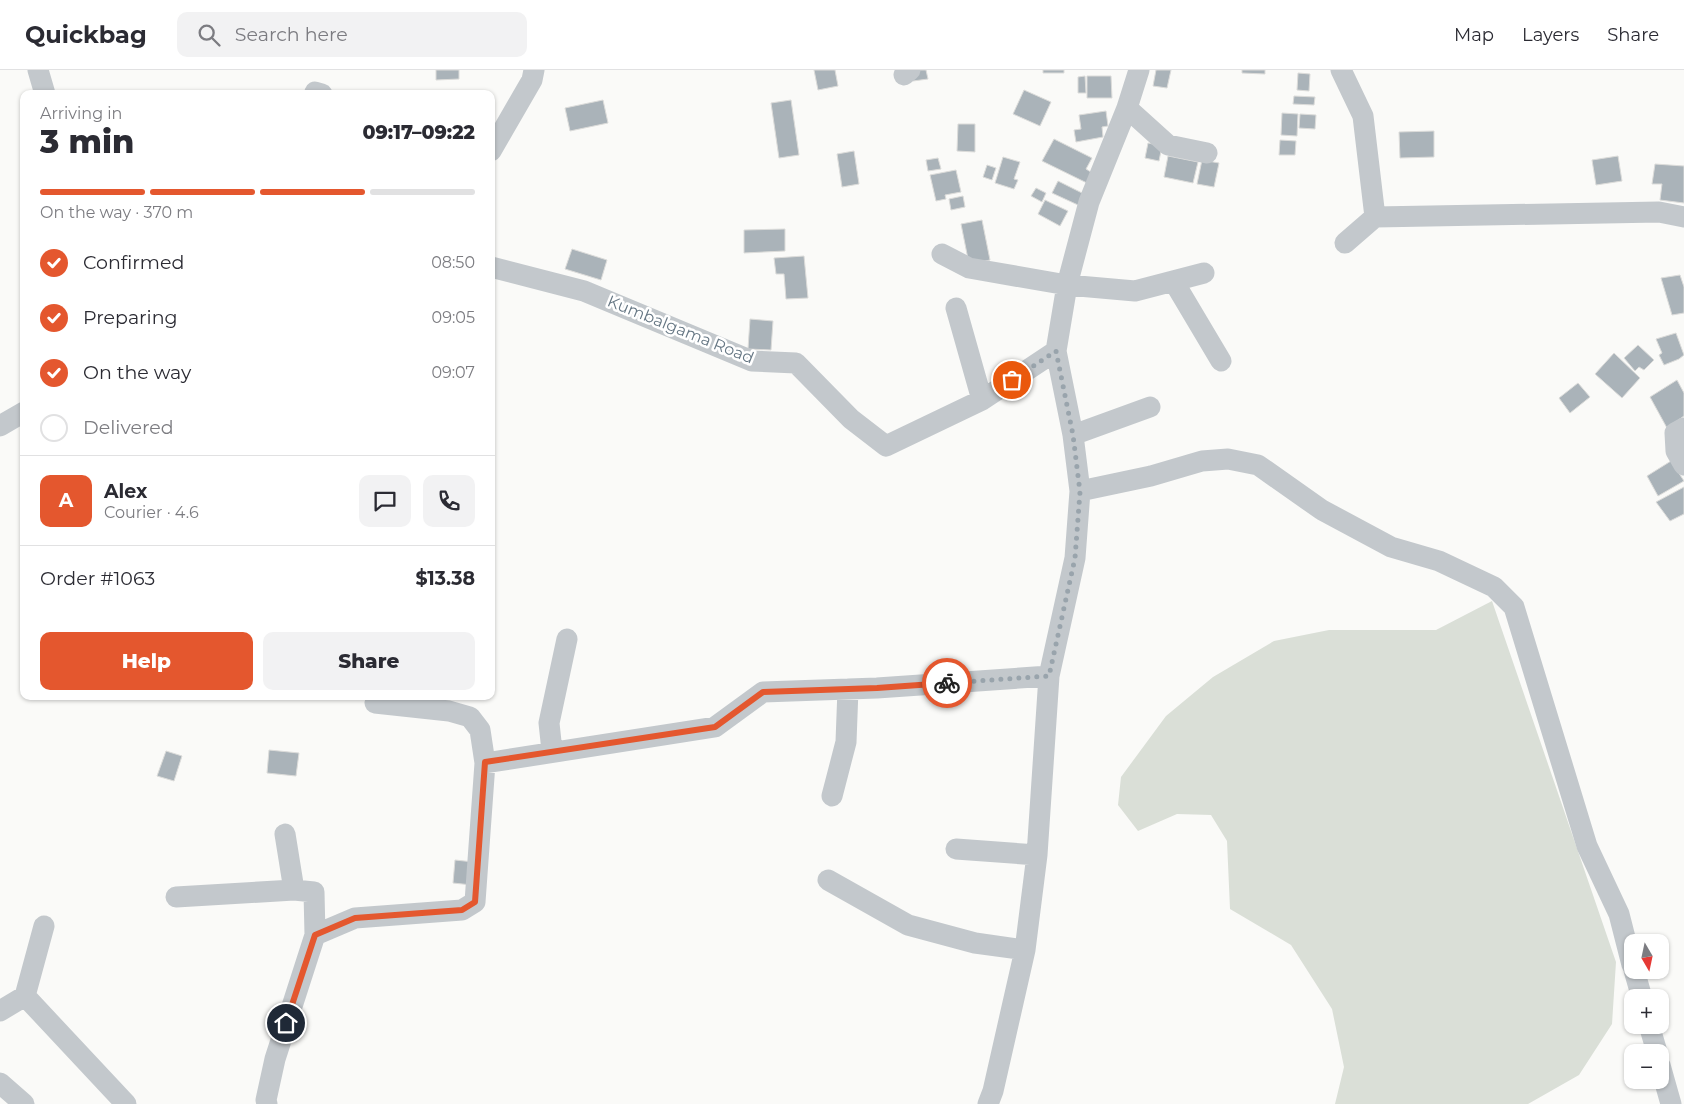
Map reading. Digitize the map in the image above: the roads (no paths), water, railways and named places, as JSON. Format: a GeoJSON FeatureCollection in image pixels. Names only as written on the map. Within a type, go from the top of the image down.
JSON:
{"type":"FeatureCollection","features":[{"type":"Feature","properties":{"kind":"street"},"geometry":{"type":"LineString","coordinates":[[38,70],[44,90]]}},
{"type":"Feature","properties":{"kind":"street"},"geometry":{"type":"LineString","coordinates":[[495,145],[532,80],[534,70]]}},
{"type":"Feature","properties":{"kind":"street"},"geometry":{"type":"LineString","coordinates":[[988,1104],[993,1091],[1025,950],[1037,855],[1049,676],[1075,558],[1080,492],[1073,435],[1056,351],[1066,285],[1089,202],[1127,108],[1139,70]]}},
{"type":"Feature","properties":{"kind":"street"},"geometry":{"type":"LineString","coordinates":[[1340,70],[1363,116],[1376,217]]}},
{"type":"Feature","properties":{"kind":"street"},"geometry":{"type":"LineString","coordinates":[[1127,108],[1168,145],[1207,152]]}},
{"type":"Feature","properties":{"kind":"street"},"geometry":{"type":"LineString","coordinates":[[1345,243],[1376,217],[1659,212],[1684,218]]}},
{"type":"Feature","properties":{"kind":"street"},"geometry":{"type":"LineString","coordinates":[[942,254],[969,268],[1066,285],[1135,291],[1204,273]]}},
{"type":"Feature","properties":{"kind":"street","name":"Kumbalgama Road"},"geometry":{"type":"LineString","coordinates":[[495,268],[584,291],[752,361],[796,363],[851,420],[886,446],[982,400],[1056,351]]}},
{"type":"Feature","properties":{"kind":"street"},"geometry":{"type":"LineString","coordinates":[[1174,282],[1221,361]]}},
{"type":"Feature","properties":{"kind":"street"},"geometry":{"type":"LineString","coordinates":[[956,308],[982,400]]}},
{"type":"Feature","properties":{"kind":"street"},"geometry":{"type":"LineString","coordinates":[[1073,435],[1150,406]]}},
{"type":"Feature","properties":{"kind":"street"},"geometry":{"type":"LineString","coordinates":[[0,426],[20,414]]}},
{"type":"Feature","properties":{"kind":"street"},"geometry":{"type":"LineString","coordinates":[[1684,428],[1675,433],[1676,451],[1684,465]]}},
{"type":"Feature","properties":{"kind":"street"},"geometry":{"type":"LineString","coordinates":[[1080,492],[1151,476],[1202,461],[1228,459],[1258,465],[1322,510],[1391,547],[1439,561],[1494,588],[1514,607],[1587,846],[1619,914],[1624,934]]}},
{"type":"Feature","properties":{"kind":"street"},"geometry":{"type":"LineString","coordinates":[[552,752],[549,723],[567,639]]}},
{"type":"Feature","properties":{"kind":"street"},"geometry":{"type":"LineString","coordinates":[[485,762],[715,727],[763,692],[848,689],[1049,676]]}},
{"type":"Feature","properties":{"kind":"street"},"geometry":{"type":"LineString","coordinates":[[832,796],[846,742],[848,689]]}},
{"type":"Feature","properties":{"kind":"street"},"geometry":{"type":"LineString","coordinates":[[315,935],[355,918],[462,910],[475,902],[485,762],[480,730],[470,717],[449,711],[375,703]]}},
{"type":"Feature","properties":{"kind":"street"},"geometry":{"type":"LineString","coordinates":[[286,834],[294,890]]}},
{"type":"Feature","properties":{"kind":"street"},"geometry":{"type":"LineString","coordinates":[[956,849],[1037,855]]}},
{"type":"Feature","properties":{"kind":"street"},"geometry":{"type":"LineString","coordinates":[[828,880],[908,925],[976,943],[1025,950]]}},
{"type":"Feature","properties":{"kind":"street"},"geometry":{"type":"LineString","coordinates":[[176,897],[294,890],[314,892],[315,935],[274,1059],[266,1100],[267,1104]]}},
{"type":"Feature","properties":{"kind":"street"},"geometry":{"type":"LineString","coordinates":[[0,1011],[25,996],[44,926]]}},
{"type":"Feature","properties":{"kind":"street"},"geometry":{"type":"LineString","coordinates":[[25,996],[126,1104]]}},
{"type":"Feature","properties":{"kind":"street"},"geometry":{"type":"LineString","coordinates":[[0,1082],[24,1104]]}},
{"type":"Feature","properties":{"kind":"street"},"geometry":{"type":"LineString","coordinates":[[1667,1089],[1671,1104]]}}]}
